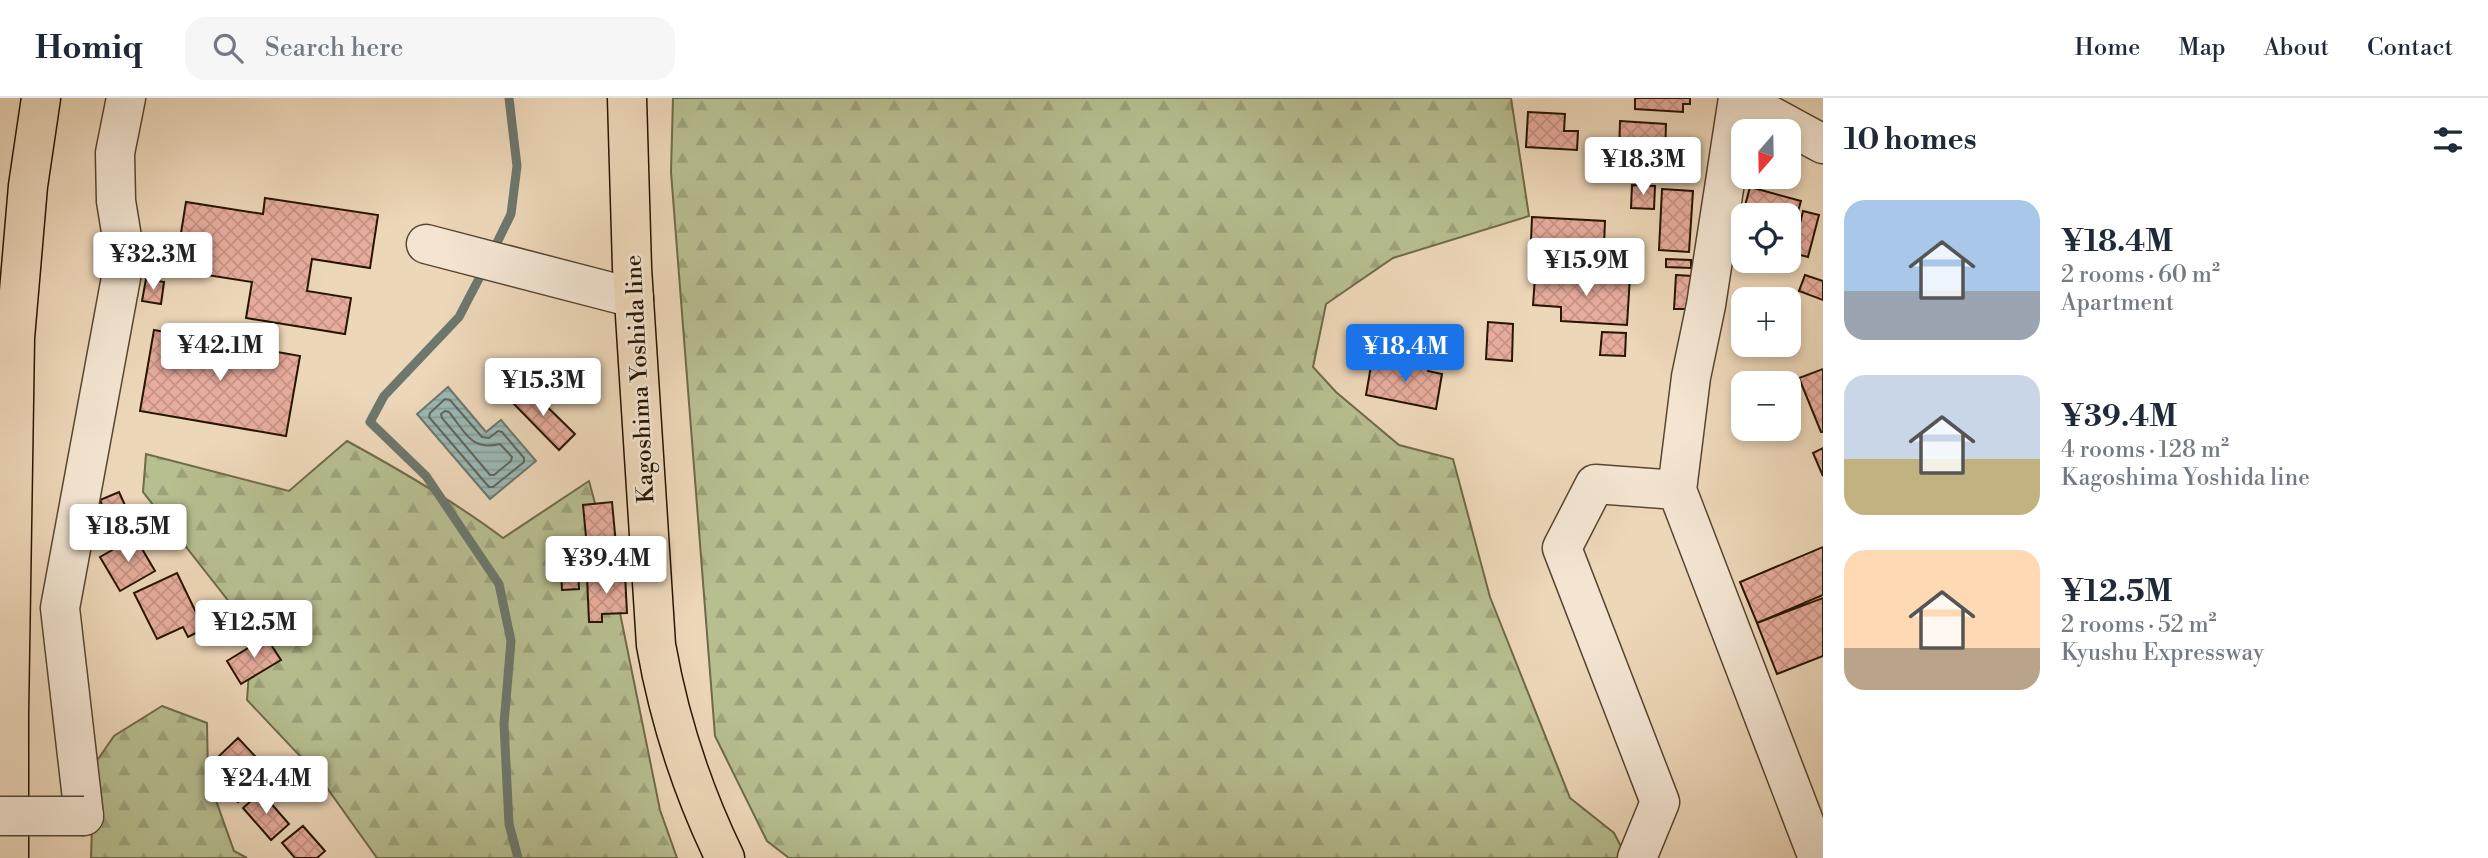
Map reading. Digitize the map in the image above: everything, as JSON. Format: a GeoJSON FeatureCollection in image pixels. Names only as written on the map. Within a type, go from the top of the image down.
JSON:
{"type":"FeatureCollection","features":[{"type":"Feature","properties":{"kind":"main road"},"geometry":{"type":"LineString","coordinates":[[9,858],[15,338],[28,186],[41,98]]}},
{"type":"Feature","properties":{"kind":"main road","name":"Kagoshima Yoshida line"},"geometry":{"type":"LineString","coordinates":[[627,98],[634,298],[656,645],[664,694],[681,750],[724,858]]}},
{"type":"Feature","properties":{"kind":"street"},"geometry":{"type":"LineString","coordinates":[[0,816],[84,816],[60,608],[125,256],[116,201],[115,153],[126,98]]}},
{"type":"Feature","properties":{"kind":"street"},"geometry":{"type":"LineString","coordinates":[[1818,858],[1677,490],[1691,377],[1706,305],[1738,98],[1823,144]]}},
{"type":"Feature","properties":{"kind":"street"},"geometry":{"type":"LineString","coordinates":[[426,244],[634,298]]}},
{"type":"Feature","properties":{"kind":"street"},"geometry":{"type":"LineString","coordinates":[[1637,858],[1660,802],[1562,548],[1595,484],[1677,490]]}},
{"type":"Feature","properties":{"kind":"green space"},"geometry":{"type":"Polygon","coordinates":[[[673,98],[1511,98],[1529,216],[1393,258],[1326,304],[1313,367],[1336,392],[1399,445],[1453,459],[1490,597],[1570,798],[1614,833],[1627,858],[789,858],[767,841],[715,736],[671,172],[673,98]]]}},
{"type":"Feature","properties":{"kind":"green space"},"geometry":{"type":"Polygon","coordinates":[[[347,441],[426,486],[503,538],[589,481],[606,544],[660,810],[677,858],[377,858],[317,774],[247,700],[252,631],[143,492],[146,454],[289,491],[347,441]]]}},
{"type":"Feature","properties":{"kind":"green space"},"geometry":{"type":"Polygon","coordinates":[[[162,706],[207,723],[208,778],[234,851],[247,858],[91,858],[94,765],[114,736],[162,706]]]}},
{"type":"Feature","properties":{"kind":"water"},"geometry":{"type":"Polygon","coordinates":[[[448,387],[486,432],[501,420],[536,461],[490,499],[417,414],[448,387]]]}},
{"type":"Feature","properties":{"kind":"building"},"geometry":{"type":"Polygon","coordinates":[[[1635,98],[1690,98],[1690,104],[1683,104],[1683,112],[1635,109],[1635,98]]]}},
{"type":"Feature","properties":{"kind":"building"},"geometry":{"type":"Polygon","coordinates":[[[1528,112],[1565,114],[1564,131],[1578,131],[1577,150],[1526,147],[1528,112]]]}},
{"type":"Feature","properties":{"kind":"building"},"geometry":{"type":"Polygon","coordinates":[[[1620,121],[1666,124],[1665,155],[1619,153],[1620,121]]]}},
{"type":"Feature","properties":{"kind":"building"},"geometry":{"type":"Polygon","coordinates":[[[1632,185],[1655,186],[1654,209],[1631,208],[1632,185]]]}},
{"type":"Feature","properties":{"kind":"building"},"geometry":{"type":"Polygon","coordinates":[[[1662,189],[1693,191],[1689,252],[1659,250],[1662,189]]]}},
{"type":"Feature","properties":{"kind":"building"},"geometry":{"type":"Polygon","coordinates":[[[1749,189],[1801,201],[1800,203],[1746,203],[1749,189]]]}},
{"type":"Feature","properties":{"kind":"building"},"geometry":{"type":"Polygon","coordinates":[[[265,198],[378,215],[370,268],[312,259],[307,291],[351,298],[345,334],[246,318],[252,282],[175,270],[186,202],[263,214],[265,198]]]}},
{"type":"Feature","properties":{"kind":"building"},"geometry":{"type":"Polygon","coordinates":[[[1803,211],[1819,215],[1808,257],[1801,255],[1803,211]]]}},
{"type":"Feature","properties":{"kind":"building"},"geometry":{"type":"Polygon","coordinates":[[[1532,217],[1605,221],[1604,245],[1531,241],[1532,217]]]}},
{"type":"Feature","properties":{"kind":"building"},"geometry":{"type":"Polygon","coordinates":[[[1579,249],[1595,250],[1595,269],[1578,268],[1579,249]]]}},
{"type":"Feature","properties":{"kind":"building"},"geometry":{"type":"Polygon","coordinates":[[[1666,259],[1691,260],[1691,268],[1666,267],[1666,259]]]}},
{"type":"Feature","properties":{"kind":"building"},"geometry":{"type":"Polygon","coordinates":[[[1582,273],[1630,276],[1627,325],[1561,321],[1561,307],[1533,305],[1535,277],[1582,280],[1582,273]]]}},
{"type":"Feature","properties":{"kind":"building"},"geometry":{"type":"Polygon","coordinates":[[[1676,275],[1692,276],[1691,309],[1674,309],[1676,275]]]}},
{"type":"Feature","properties":{"kind":"building"},"geometry":{"type":"Polygon","coordinates":[[[1805,275],[1823,281],[1823,300],[1801,292],[1805,275]]]}},
{"type":"Feature","properties":{"kind":"building"},"geometry":{"type":"Polygon","coordinates":[[[146,279],[164,282],[161,304],[142,301],[146,279]]]}},
{"type":"Feature","properties":{"kind":"building"},"geometry":{"type":"Polygon","coordinates":[[[1488,322],[1513,324],[1512,361],[1486,359],[1488,322]]]}},
{"type":"Feature","properties":{"kind":"building"},"geometry":{"type":"Polygon","coordinates":[[[154,330],[300,356],[286,436],[140,411],[154,330]]]}},
{"type":"Feature","properties":{"kind":"building"},"geometry":{"type":"Polygon","coordinates":[[[1602,332],[1626,333],[1625,356],[1600,355],[1602,332]]]}},
{"type":"Feature","properties":{"kind":"building"},"geometry":{"type":"Polygon","coordinates":[[[1372,360],[1414,368],[1415,362],[1430,365],[1428,371],[1442,374],[1436,409],[1366,395],[1372,360]]]}},
{"type":"Feature","properties":{"kind":"building"},"geometry":{"type":"Polygon","coordinates":[[[1823,369],[1823,432],[1801,383],[1801,377],[1823,369]]]}},
{"type":"Feature","properties":{"kind":"building"},"geometry":{"type":"Polygon","coordinates":[[[526,386],[575,434],[559,450],[511,401],[526,386]]]}},
{"type":"Feature","properties":{"kind":"building"},"geometry":{"type":"Polygon","coordinates":[[[1823,448],[1823,476],[1813,453],[1823,448]]]}},
{"type":"Feature","properties":{"kind":"building"},"geometry":{"type":"Polygon","coordinates":[[[119,492],[133,523],[113,531],[100,500],[119,492]]]}},
{"type":"Feature","properties":{"kind":"building"},"geometry":{"type":"Polygon","coordinates":[[[612,502],[617,555],[588,558],[583,505],[612,502]]]}},
{"type":"Feature","properties":{"kind":"building"},"geometry":{"type":"Polygon","coordinates":[[[135,537],[155,571],[120,591],[100,557],[135,537]]]}},
{"type":"Feature","properties":{"kind":"building"},"geometry":{"type":"Polygon","coordinates":[[[1823,547],[1823,595],[1757,623],[1740,582],[1823,547]]]}},
{"type":"Feature","properties":{"kind":"building"},"geometry":{"type":"Polygon","coordinates":[[[578,570],[579,589],[562,590],[561,571],[578,570]]]}},
{"type":"Feature","properties":{"kind":"building"},"geometry":{"type":"Polygon","coordinates":[[[177,573],[204,629],[188,637],[183,627],[157,639],[134,593],[177,573]]]}},
{"type":"Feature","properties":{"kind":"building"},"geometry":{"type":"Polygon","coordinates":[[[625,574],[627,613],[602,614],[602,622],[589,622],[587,576],[625,574]]]}},
{"type":"Feature","properties":{"kind":"building"},"geometry":{"type":"Polygon","coordinates":[[[1823,598],[1823,656],[1777,674],[1757,623],[1823,598]]]}},
{"type":"Feature","properties":{"kind":"building"},"geometry":{"type":"Polygon","coordinates":[[[266,637],[281,660],[241,684],[227,661],[266,637]]]}},
{"type":"Feature","properties":{"kind":"building"},"geometry":{"type":"Polygon","coordinates":[[[238,738],[270,772],[238,802],[219,781],[229,772],[216,759],[238,738]]]}},
{"type":"Feature","properties":{"kind":"building"},"geometry":{"type":"Polygon","coordinates":[[[261,792],[289,824],[271,840],[243,808],[261,792]]]}},
{"type":"Feature","properties":{"kind":"building"},"geometry":{"type":"Polygon","coordinates":[[[303,826],[325,851],[317,858],[295,858],[282,843],[303,826]]]}},
{"type":"Feature","properties":{"kind":"waterway"},"geometry":{"type":"LineString","coordinates":[[492,253],[511,214],[517,166],[509,98]]}},
{"type":"Feature","properties":{"kind":"waterway"},"geometry":{"type":"LineString","coordinates":[[484,269],[459,317],[384,396],[370,422],[426,476],[499,584],[511,641],[504,724],[509,824],[518,858]]}}]}
